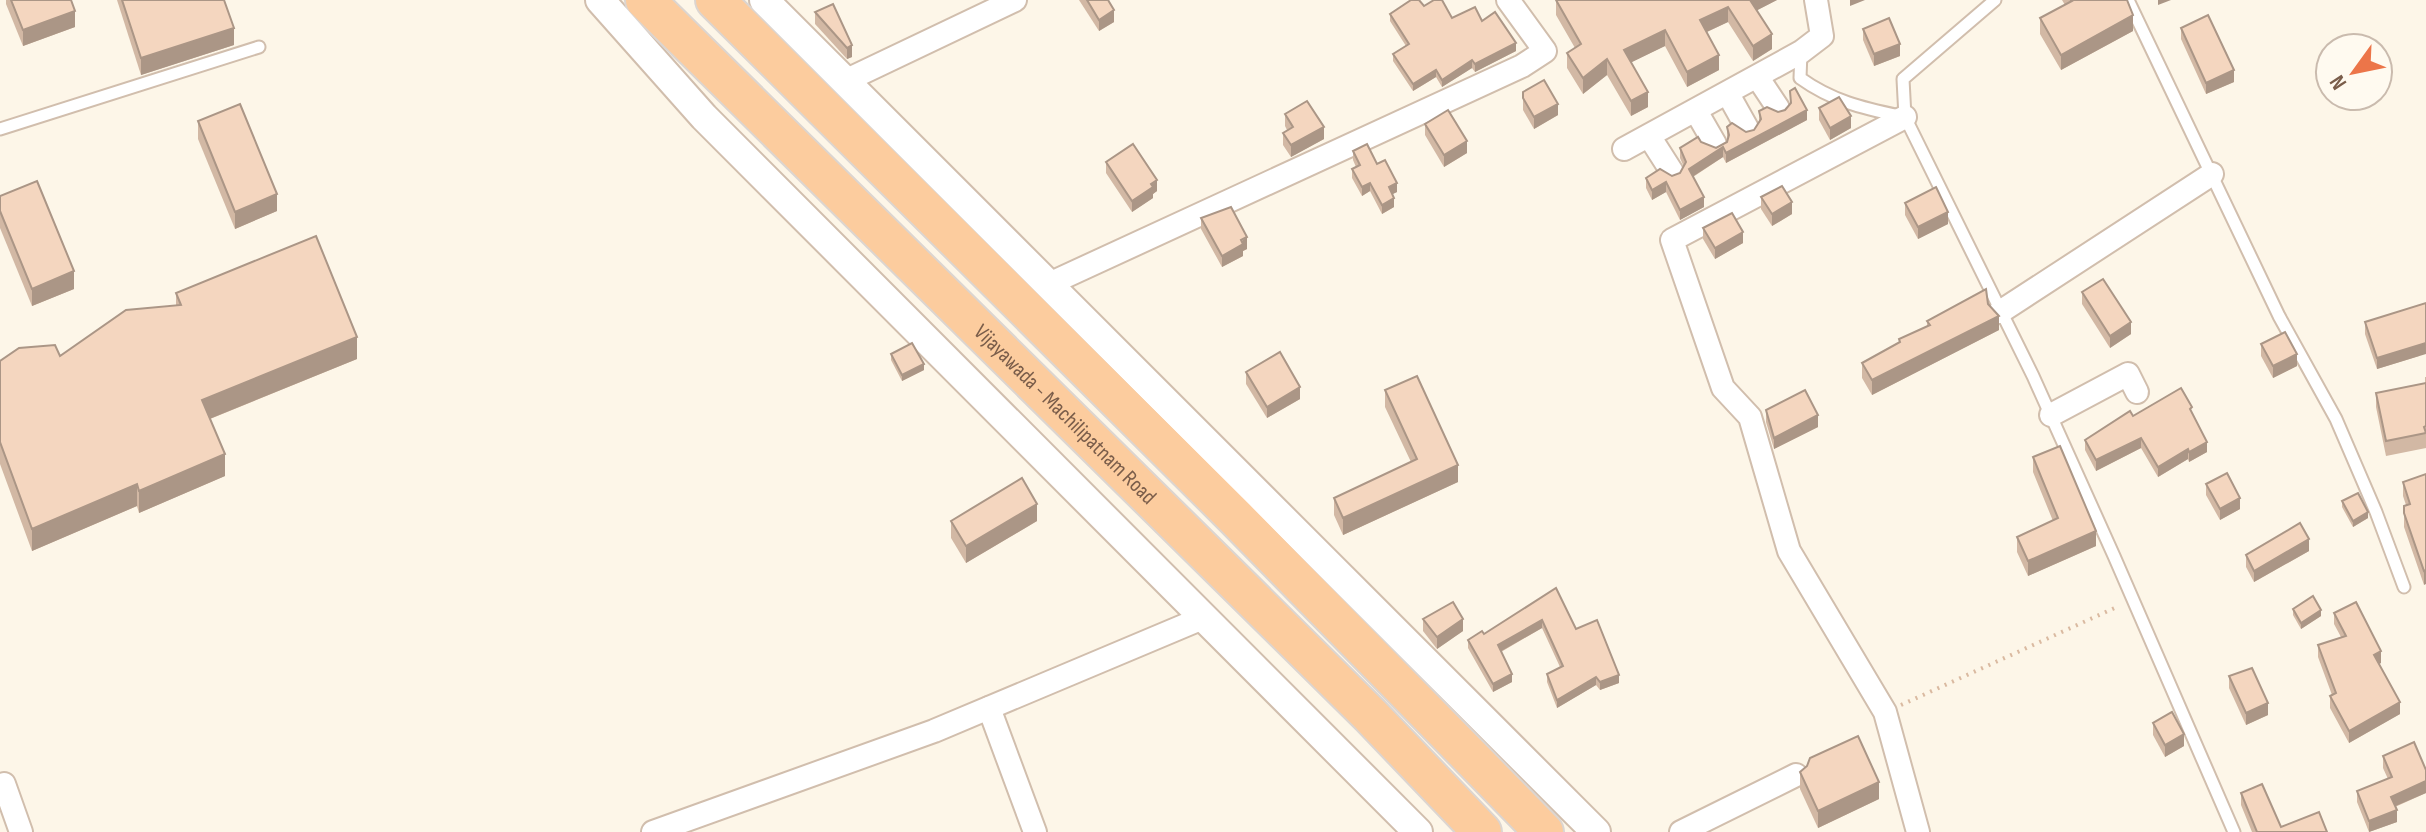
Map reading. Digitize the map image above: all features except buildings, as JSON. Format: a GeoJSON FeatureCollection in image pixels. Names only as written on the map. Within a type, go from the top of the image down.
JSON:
{"type":"FeatureCollection","features":[{"type":"Feature","properties":{"kind":"highway","name":"Vijayawada - Machilipatnam Road"},"geometry":{"type":"LineString","coordinates":[[645,0],[1370,715],[1482,832]]}},
{"type":"Feature","properties":{"kind":"highway"},"geometry":{"type":"LineString","coordinates":[[715,0],[1236,518],[1544,832]]}},
{"type":"Feature","properties":{"kind":"street"},"geometry":{"type":"LineString","coordinates":[[600,0],[704,117],[1418,832]]}},
{"type":"Feature","properties":{"kind":"street"},"geometry":{"type":"LineString","coordinates":[[764,0],[1596,832]]}},
{"type":"Feature","properties":{"kind":"street"},"geometry":{"type":"LineString","coordinates":[[845,81],[1015,0]]}},
{"type":"Feature","properties":{"kind":"street"},"geometry":{"type":"LineString","coordinates":[[1049,284],[1522,66],[1545,51],[1508,0]]}},
{"type":"Feature","properties":{"kind":"street"},"geometry":{"type":"LineString","coordinates":[[1624,149],[1758,78],[1822,36],[1816,0]]}},
{"type":"Feature","properties":{"kind":"street"},"geometry":{"type":"LineString","coordinates":[[1758,78],[1778,108]]}},
{"type":"Feature","properties":{"kind":"street"},"geometry":{"type":"LineString","coordinates":[[1728,94],[1747,128]]}},
{"type":"Feature","properties":{"kind":"street"},"geometry":{"type":"LineString","coordinates":[[1696,111],[1715,144]]}},
{"type":"Feature","properties":{"kind":"street"},"geometry":{"type":"LineString","coordinates":[[1905,117],[1672,240],[1723,388],[1750,417],[1789,551],[1885,712],[1918,832]]}},
{"type":"Feature","properties":{"kind":"street"},"geometry":{"type":"LineString","coordinates":[[1649,136],[1672,172]]}},
{"type":"Feature","properties":{"kind":"street"},"geometry":{"type":"LineString","coordinates":[[2000,312],[2212,174]]}},
{"type":"Feature","properties":{"kind":"street"},"geometry":{"type":"LineString","coordinates":[[2051,415],[2128,374],[2137,392]]}},
{"type":"Feature","properties":{"kind":"street"},"geometry":{"type":"LineString","coordinates":[[653,832],[934,731],[1205,617]]}},
{"type":"Feature","properties":{"kind":"street"},"geometry":{"type":"LineString","coordinates":[[989,708],[1035,832]]}},
{"type":"Feature","properties":{"kind":"street"},"geometry":{"type":"LineString","coordinates":[[1681,832],[1796,775]]}},
{"type":"Feature","properties":{"kind":"street"},"geometry":{"type":"LineString","coordinates":[[4,784],[21,832]]}},
{"type":"Feature","properties":{"kind":"lane"},"geometry":{"type":"LineString","coordinates":[[1995,0],[1903,79],[1905,117],[2051,415],[2234,832]]}},
{"type":"Feature","properties":{"kind":"lane"},"geometry":{"type":"LineString","coordinates":[[2128,0],[2279,316],[2336,419],[2404,587]]}},
{"type":"Feature","properties":{"kind":"lane"},"geometry":{"type":"LineString","coordinates":[[0,129],[259,47]]}},
{"type":"Feature","properties":{"kind":"lane"},"geometry":{"type":"LineString","coordinates":[[1801,52],[1800,78],[1823,95],[1858,107],[1905,117]]}},
{"type":"Feature","properties":{"kind":"path"},"geometry":{"type":"LineString","coordinates":[[1885,712],[2133,600]]}}]}
